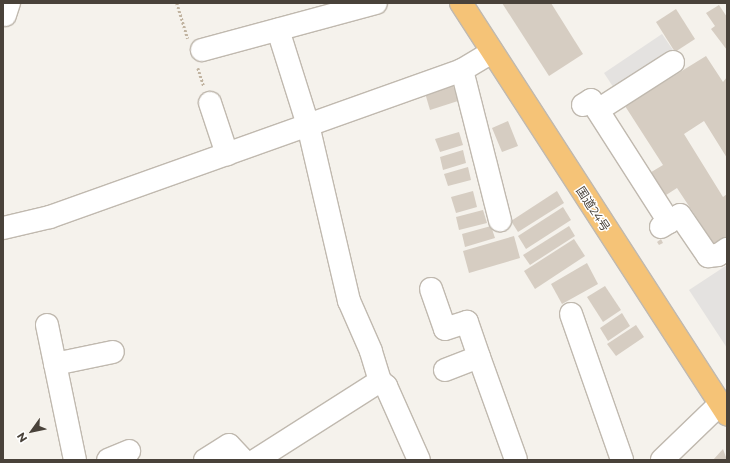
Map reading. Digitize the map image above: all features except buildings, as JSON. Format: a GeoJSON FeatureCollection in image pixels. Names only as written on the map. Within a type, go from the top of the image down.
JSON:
{"type":"FeatureCollection","features":[{"type":"Feature","properties":{"kind":"highway","name":"国道24号"},"geometry":{"type":"LineString","coordinates":[[461,3],[724,409]]}},
{"type":"Feature","properties":{"kind":"street"},"geometry":{"type":"LineString","coordinates":[[202,50],[376,3]]}},
{"type":"Feature","properties":{"kind":"street"},"geometry":{"type":"LineString","coordinates":[[278,30],[308,125],[349,301],[371,350],[380,381],[386,386],[419,460]]}},
{"type":"Feature","properties":{"kind":"street"},"geometry":{"type":"LineString","coordinates":[[3,228],[50,217],[462,70],[492,52]]}},
{"type":"Feature","properties":{"kind":"street"},"geometry":{"type":"LineString","coordinates":[[673,62],[590,108],[662,226],[680,215],[708,256],[718,255],[727,249]]}},
{"type":"Feature","properties":{"kind":"street"},"geometry":{"type":"LineString","coordinates":[[462,70],[500,220]]}},
{"type":"Feature","properties":{"kind":"street"},"geometry":{"type":"LineString","coordinates":[[210,103],[227,154]]}},
{"type":"Feature","properties":{"kind":"street"},"geometry":{"type":"LineString","coordinates":[[431,289],[445,329],[467,322],[516,460]]}},
{"type":"Feature","properties":{"kind":"street"},"geometry":{"type":"LineString","coordinates":[[571,314],[622,460]]}},
{"type":"Feature","properties":{"kind":"street"},"geometry":{"type":"LineString","coordinates":[[47,325],[75,460]]}},
{"type":"Feature","properties":{"kind":"street"},"geometry":{"type":"LineString","coordinates":[[55,364],[113,352]]}},
{"type":"Feature","properties":{"kind":"street"},"geometry":{"type":"LineString","coordinates":[[446,370],[479,357]]}},
{"type":"Feature","properties":{"kind":"street"},"geometry":{"type":"LineString","coordinates":[[256,460],[380,381]]}},
{"type":"Feature","properties":{"kind":"street"},"geometry":{"type":"LineString","coordinates":[[662,460],[724,409]]}},
{"type":"Feature","properties":{"kind":"street"},"geometry":{"type":"LineString","coordinates":[[205,460],[229,445],[243,460]]}},
{"type":"Feature","properties":{"kind":"street"},"geometry":{"type":"LineString","coordinates":[[108,460],[129,451]]}},
{"type":"Feature","properties":{"kind":"shaded area"},"geometry":{"type":"Polygon","coordinates":[[[662,34],[684,66],[625,105],[604,73],[662,34]]]}},
{"type":"Feature","properties":{"kind":"shaded area"},"geometry":{"type":"Polygon","coordinates":[[[727,265],[727,348],[689,290],[727,265]]]}}]}
